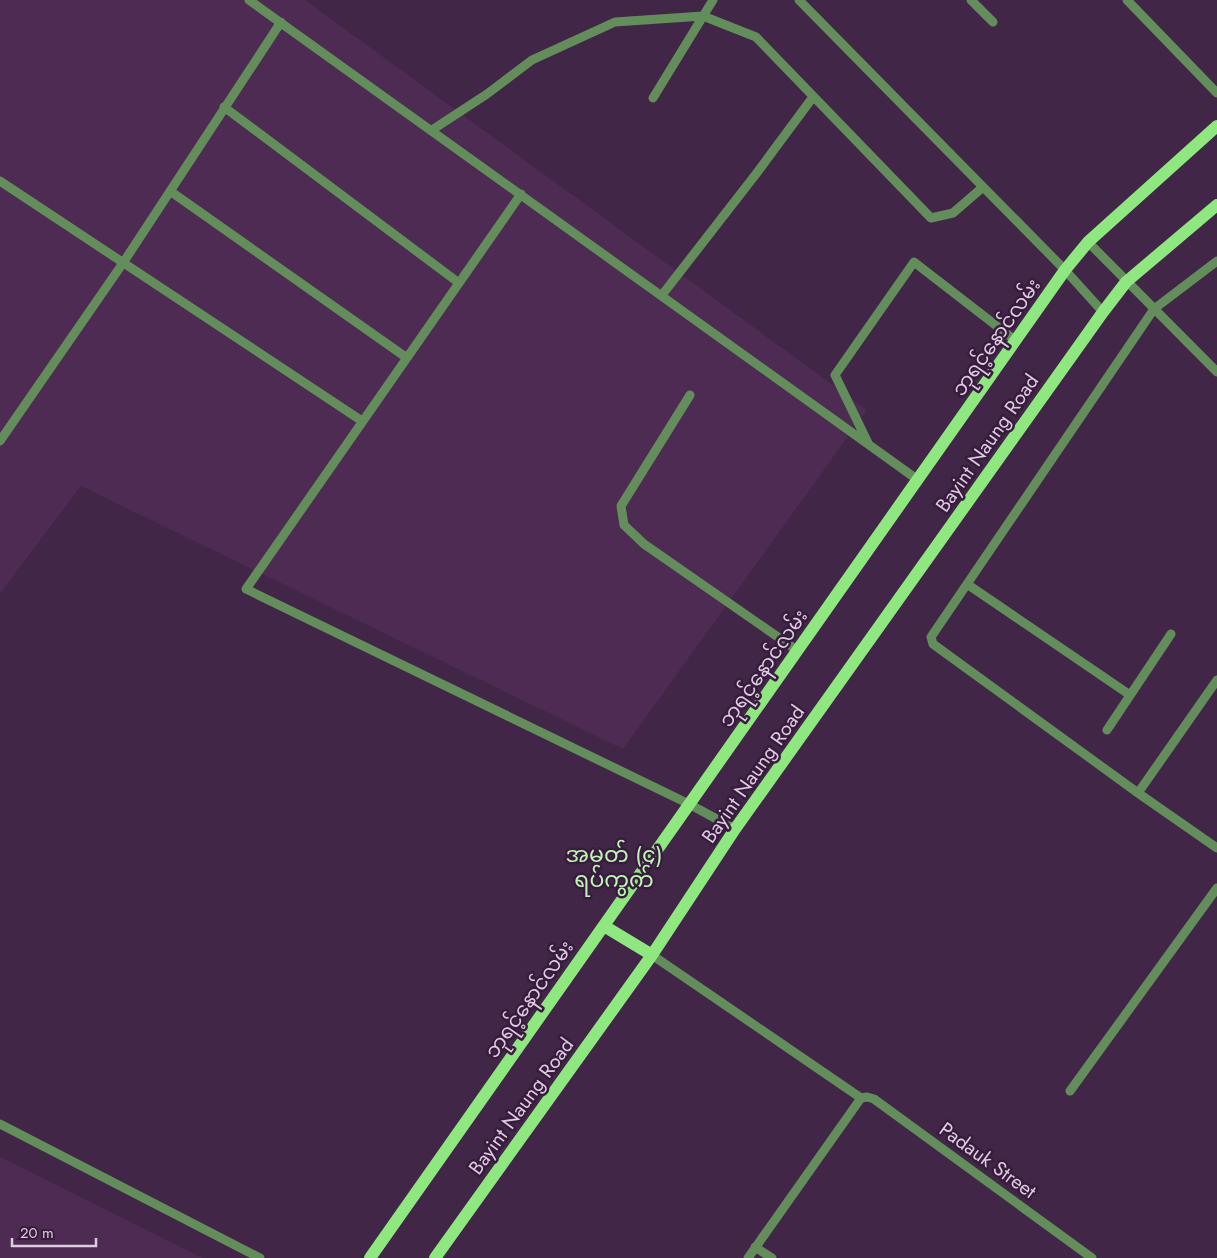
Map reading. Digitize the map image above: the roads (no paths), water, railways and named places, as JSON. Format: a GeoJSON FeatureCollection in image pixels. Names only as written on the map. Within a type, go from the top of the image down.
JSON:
{"type":"FeatureCollection","features":[{"type":"Feature","properties":{"kind":"main road","name":"ဘုရင့်နောင်လမ်း"},"geometry":{"type":"LineString","coordinates":[[370,1258],[1065,270],[1088,242],[1217,126]]}},
{"type":"Feature","properties":{"kind":"main road"},"geometry":{"type":"LineString","coordinates":[[1103,312],[1126,282],[1217,205]]}},
{"type":"Feature","properties":{"kind":"main road","name":"Bayint Naung Road"},"geometry":{"type":"LineString","coordinates":[[435,1258],[652,955],[735,829],[1103,312]]}},
{"type":"Feature","properties":{"kind":"main road"},"geometry":{"type":"LineString","coordinates":[[604,926],[652,955]]}},
{"type":"Feature","properties":{"kind":"street"},"geometry":{"type":"LineString","coordinates":[[250,0],[918,480]]}},
{"type":"Feature","properties":{"kind":"street"},"geometry":{"type":"LineString","coordinates":[[653,98],[713,0]]}},
{"type":"Feature","properties":{"kind":"street"},"geometry":{"type":"LineString","coordinates":[[799,0],[1065,270],[1103,312]]}},
{"type":"Feature","properties":{"kind":"street"},"geometry":{"type":"LineString","coordinates":[[971,0],[992,22]]}},
{"type":"Feature","properties":{"kind":"street"},"geometry":{"type":"LineString","coordinates":[[1127,0],[1217,94]]}},
{"type":"Feature","properties":{"kind":"street"},"geometry":{"type":"LineString","coordinates":[[432,130],[487,94],[532,60],[615,22],[703,16],[756,37],[931,218],[953,213],[983,187]]}},
{"type":"Feature","properties":{"kind":"street"},"geometry":{"type":"LineString","coordinates":[[0,441],[123,263],[281,22]]}},
{"type":"Feature","properties":{"kind":"street"},"geometry":{"type":"LineString","coordinates":[[662,295],[751,182],[813,97]]}},
{"type":"Feature","properties":{"kind":"street"},"geometry":{"type":"LineString","coordinates":[[224,107],[459,283]]}},
{"type":"Feature","properties":{"kind":"street"},"geometry":{"type":"LineString","coordinates":[[0,181],[362,421]]}},
{"type":"Feature","properties":{"kind":"street"},"geometry":{"type":"LineString","coordinates":[[170,191],[407,358]]}},
{"type":"Feature","properties":{"kind":"street"},"geometry":{"type":"LineString","coordinates":[[521,194],[246,588],[689,804],[735,829]]}},
{"type":"Feature","properties":{"kind":"street"},"geometry":{"type":"LineString","coordinates":[[1088,242],[1217,372]]}},
{"type":"Feature","properties":{"kind":"street"},"geometry":{"type":"LineString","coordinates":[[1217,261],[1154,309],[931,637],[933,644],[1217,848]]}},
{"type":"Feature","properties":{"kind":"street"},"geometry":{"type":"LineString","coordinates":[[868,444],[835,375],[914,262],[1016,341]]}},
{"type":"Feature","properties":{"kind":"street"},"geometry":{"type":"LineString","coordinates":[[690,395],[620,506],[624,525],[644,544],[798,651]]}},
{"type":"Feature","properties":{"kind":"street"},"geometry":{"type":"LineString","coordinates":[[967,584],[1130,695]]}},
{"type":"Feature","properties":{"kind":"street"},"geometry":{"type":"LineString","coordinates":[[1107,730],[1171,634]]}},
{"type":"Feature","properties":{"kind":"street"},"geometry":{"type":"LineString","coordinates":[[1138,793],[1217,680]]}},
{"type":"Feature","properties":{"kind":"street"},"geometry":{"type":"LineString","coordinates":[[1070,1091],[1217,888]]}},
{"type":"Feature","properties":{"kind":"street","name":"Padauk Street"},"geometry":{"type":"LineString","coordinates":[[652,955],[861,1098],[867,1096],[874,1099],[1092,1258]]}},
{"type":"Feature","properties":{"kind":"street"},"geometry":{"type":"LineString","coordinates":[[748,1258],[861,1098]]}},
{"type":"Feature","properties":{"kind":"street"},"geometry":{"type":"LineString","coordinates":[[0,1124],[260,1258]]}},
{"type":"Feature","properties":{"kind":"street"},"geometry":{"type":"LineString","coordinates":[[755,1247],[772,1258]]}},
{"type":"Feature","properties":{"kind":"district","name":"အမှတ် (၄) ရပ်ကွက်"},"geometry":{"type":"Point","coordinates":[614,866]}}]}
